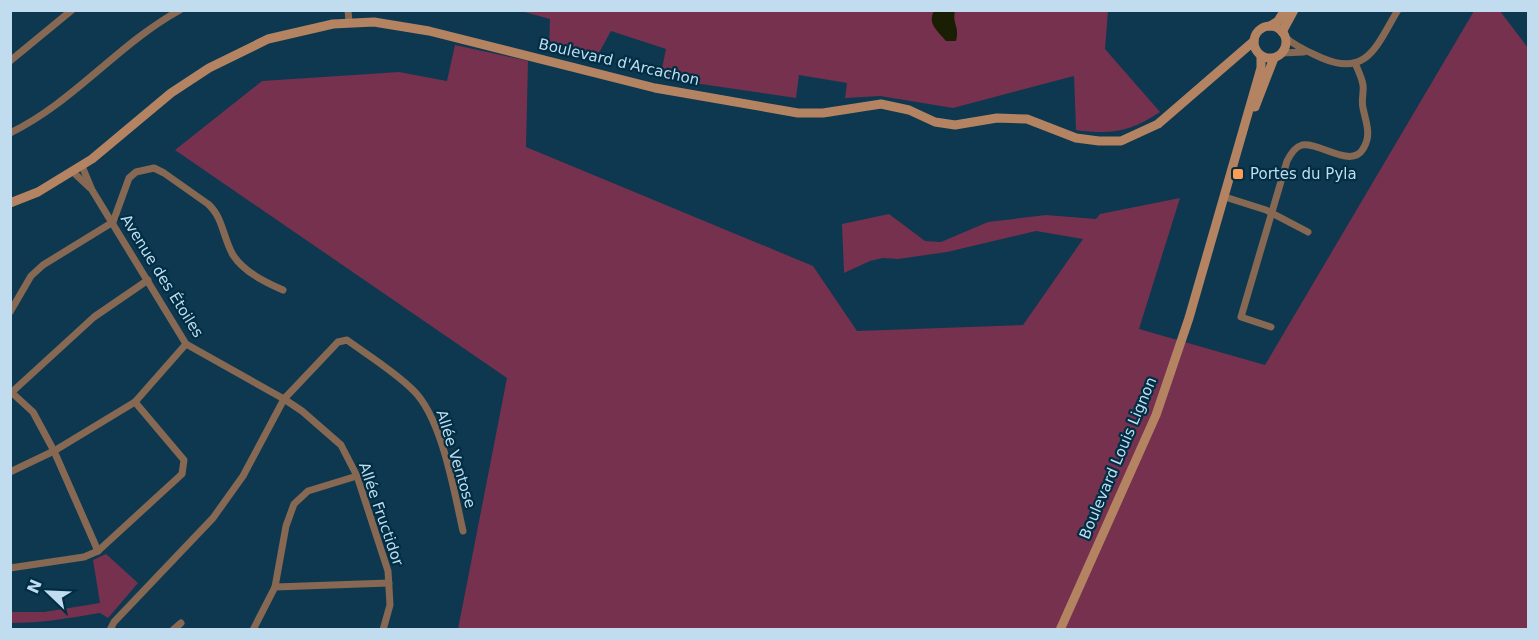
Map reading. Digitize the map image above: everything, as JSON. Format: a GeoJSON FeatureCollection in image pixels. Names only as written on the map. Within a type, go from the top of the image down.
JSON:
{"type":"FeatureCollection","features":[{"type":"Feature","properties":{"kind":"main road"},"geometry":{"type":"LineString","coordinates":[[1225,194],[1261,68],[1254,41],[1261,29],[1278,21],[1285,10]]}},
{"type":"Feature","properties":{"kind":"main road"},"geometry":{"type":"LineString","coordinates":[[1284,35],[1294,10]]}},
{"type":"Feature","properties":{"kind":"main road","name":"Boulevard d'Arcachon"},"geometry":{"type":"LineString","coordinates":[[10,203],[38,192],[82,166],[171,93],[209,68],[268,39],[309,28],[349,22],[393,24],[429,31],[655,88],[788,111],[823,113],[881,104],[909,110],[935,122],[955,124],[997,118],[1027,119],[1076,138],[1099,141],[1121,141],[1158,124],[1254,41]]}},
{"type":"Feature","properties":{"kind":"main road"},"geometry":{"type":"LineString","coordinates":[[1225,194],[1278,55],[1286,43],[1284,35],[1270,26]]}},
{"type":"Feature","properties":{"kind":"main road"},"geometry":{"type":"LineString","coordinates":[[1236,55],[1245,52],[1278,55]]}},
{"type":"Feature","properties":{"kind":"main road","name":"Boulevard Louis Lignon"},"geometry":{"type":"LineString","coordinates":[[1060,630],[1156,415],[1189,318],[1225,194]]}},
{"type":"Feature","properties":{"kind":"street"},"geometry":{"type":"LineString","coordinates":[[10,61],[72,10]]}},
{"type":"Feature","properties":{"kind":"street"},"geometry":{"type":"LineString","coordinates":[[10,133],[59,103],[130,44],[180,10]]}},
{"type":"Feature","properties":{"kind":"street"},"geometry":{"type":"LineString","coordinates":[[348,10],[349,22]]}},
{"type":"Feature","properties":{"kind":"street"},"geometry":{"type":"LineString","coordinates":[[1284,35],[1294,45],[1338,64],[1355,63],[1369,55],[1398,10]]}},
{"type":"Feature","properties":{"kind":"street"},"geometry":{"type":"LineString","coordinates":[[1278,55],[1297,51],[1312,53]]}},
{"type":"Feature","properties":{"kind":"street"},"geometry":{"type":"LineString","coordinates":[[1271,327],[1241,317],[1287,161],[1298,147],[1310,145],[1348,157],[1358,154],[1364,148],[1368,130],[1362,105],[1362,81],[1355,63]]}},
{"type":"Feature","properties":{"kind":"street","name":"Avenue des Étoiles"},"geometry":{"type":"LineString","coordinates":[[82,166],[92,190],[186,344],[284,399]]}},
{"type":"Feature","properties":{"kind":"street"},"geometry":{"type":"LineString","coordinates":[[10,312],[32,276],[43,265],[113,222],[129,178],[136,172],[154,168],[214,209],[237,260],[262,281],[283,290]]}},
{"type":"Feature","properties":{"kind":"street","name":"Avenue des Étoiles"},"geometry":{"type":"LineString","coordinates":[[73,172],[92,190]]}},
{"type":"Feature","properties":{"kind":"street"},"geometry":{"type":"LineString","coordinates":[[1225,194],[1272,212],[1308,232]]}},
{"type":"Feature","properties":{"kind":"street"},"geometry":{"type":"LineString","coordinates":[[98,551],[54,451],[33,412],[11,392],[94,317],[148,280]]}},
{"type":"Feature","properties":{"kind":"street","name":"Allée Ventose"},"geometry":{"type":"LineString","coordinates":[[110,630],[114,622],[213,518],[243,476],[284,399],[338,342],[347,340],[405,382],[414,390],[433,418],[463,531]]}},
{"type":"Feature","properties":{"kind":"street"},"geometry":{"type":"LineString","coordinates":[[10,472],[54,451],[135,402],[186,344]]}},
{"type":"Feature","properties":{"kind":"street","name":"Allée Fructidor"},"geometry":{"type":"LineString","coordinates":[[284,399],[302,411],[341,445],[357,476],[388,571],[390,605],[383,630]]}},
{"type":"Feature","properties":{"kind":"street"},"geometry":{"type":"LineString","coordinates":[[10,568],[84,556],[98,551],[182,474],[184,460],[135,402]]}},
{"type":"Feature","properties":{"kind":"street"},"geometry":{"type":"LineString","coordinates":[[253,630],[275,587],[286,526],[294,504],[308,491],[357,476]]}},
{"type":"Feature","properties":{"kind":"street"},"geometry":{"type":"LineString","coordinates":[[275,587],[389,583]]}},
{"type":"Feature","properties":{"kind":"street"},"geometry":{"type":"LineString","coordinates":[[173,630],[181,623]]}},
{"type":"Feature","properties":{"kind":"shaded area"},"geometry":{"type":"Polygon","coordinates":[[[521,11],[1108,11],[1105,49],[1160,112],[1139,124],[1120,130],[1100,132],[1076,130],[1074,76],[953,108],[880,96],[845,98],[847,83],[799,75],[796,98],[660,78],[666,49],[611,31],[595,60],[549,50],[550,19],[521,11]]]}},
{"type":"Feature","properties":{"kind":"shaded area"},"geometry":{"type":"Polygon","coordinates":[[[934,11],[955,11],[956,41],[946,41],[937,31],[932,20],[934,11]]]}},
{"type":"Feature","properties":{"kind":"shaded area"},"geometry":{"type":"Polygon","coordinates":[[[1474,11],[1500,11],[1528,48],[1528,629],[458,629],[507,378],[175,150],[262,81],[399,72],[447,81],[455,45],[528,61],[526,147],[813,266],[857,331],[1023,325],[1083,239],[1036,231],[947,252],[898,259],[883,258],[870,261],[844,273],[842,224],[889,214],[925,241],[941,242],[988,222],[1046,215],[1096,219],[1100,214],[1180,198],[1139,329],[1265,365],[1474,11]]]}},
{"type":"Feature","properties":{"kind":"shaded area"},"geometry":{"type":"Polygon","coordinates":[[[106,554],[138,583],[108,618],[100,613],[11,623],[11,612],[44,612],[100,603],[93,560],[106,554]]]}},
{"type":"Feature","properties":{"kind":"place","name":"Portes du Pyla"},"geometry":{"type":"Point","coordinates":[1238,174]}}]}
